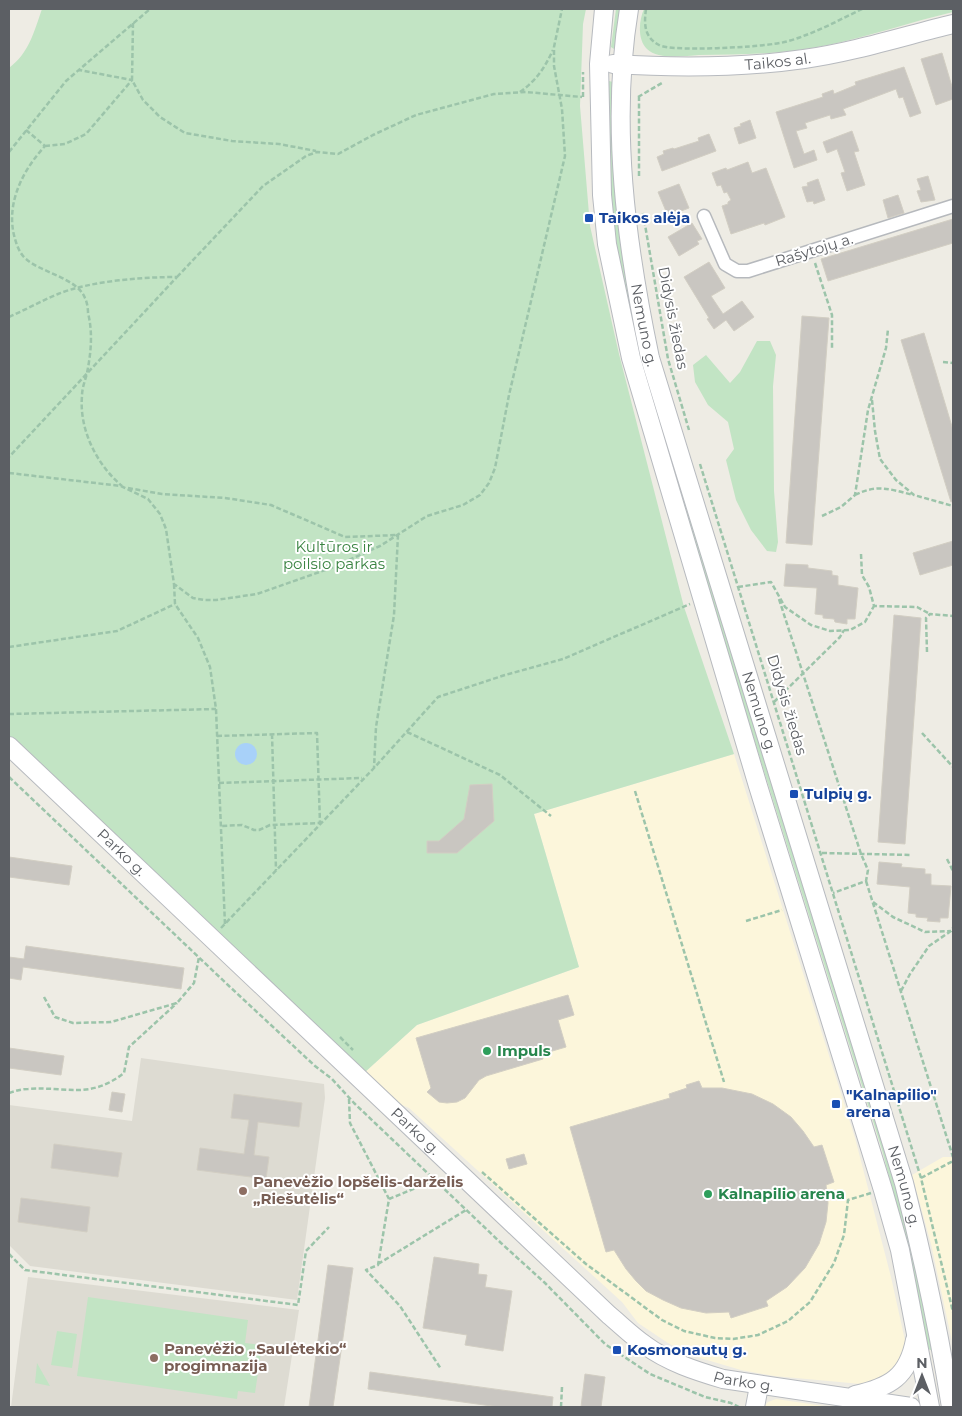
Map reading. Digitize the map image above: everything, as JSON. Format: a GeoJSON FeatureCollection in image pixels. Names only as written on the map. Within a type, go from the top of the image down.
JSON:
{"type":"FeatureCollection","features":[{"type":"Feature","properties":{"kind":"main road","name":"Nemuno g."},"geometry":{"type":"LineString","coordinates":[[604,9],[599,64],[602,195],[607,244],[630,358],[764,805],[883,1190],[900,1250],[930,1407]]}},
{"type":"Feature","properties":{"kind":"main road","name":"Nemuno g."},"geometry":{"type":"LineString","coordinates":[[629,9],[623,65],[623,177],[629,242],[637,298],[650,358],[730,590],[904,1183],[932,1300],[951,1407]]}},
{"type":"Feature","properties":{"kind":"main road","name":"Taikos al."},"geometry":{"type":"LineString","coordinates":[[599,64],[661,67],[749,65],[805,59],[833,54],[953,24]]}},
{"type":"Feature","properties":{"kind":"main road","name":"Parko g."},"geometry":{"type":"LineString","coordinates":[[9,746],[609,1315],[646,1346],[670,1360],[723,1379],[760,1386],[912,1407]]}},
{"type":"Feature","properties":{"kind":"main road"},"geometry":{"type":"LineString","coordinates":[[849,1397],[878,1390],[896,1378],[910,1361],[916,1334]]}},
{"type":"Feature","properties":{"kind":"main road"},"geometry":{"type":"LineString","coordinates":[[755,1407],[760,1386]]}},
{"type":"Feature","properties":{"kind":"street","name":"Rašytojų a."},"geometry":{"type":"LineString","coordinates":[[704,216],[725,264],[737,271],[748,271],[953,206]]}},
{"type":"Feature","properties":{"kind":"path"},"geometry":{"type":"LineString","coordinates":[[9,152],[66,81],[150,9]]}},
{"type":"Feature","properties":{"kind":"path"},"geometry":{"type":"LineString","coordinates":[[174,584],[193,598],[204,600],[257,594],[331,568],[380,546],[427,516],[463,505],[480,495],[489,483],[495,468],[509,395],[565,156],[562,109],[554,66],[554,47],[562,9]]}},
{"type":"Feature","properties":{"kind":"path"},"geometry":{"type":"LineString","coordinates":[[646,9],[644,21],[646,31],[652,40],[661,47],[704,49],[774,44],[806,36],[862,9]]}},
{"type":"Feature","properties":{"kind":"path"},"geometry":{"type":"LineString","coordinates":[[133,23],[132,80],[143,100],[160,118],[185,133],[232,141],[279,144],[317,152],[338,154],[416,115],[494,94],[519,93],[582,96]]}},
{"type":"Feature","properties":{"kind":"path"},"geometry":{"type":"LineString","coordinates":[[519,93],[539,76],[554,47]]}},
{"type":"Feature","properties":{"kind":"path"},"geometry":{"type":"LineString","coordinates":[[639,179],[639,97],[662,83],[661,67]]}},
{"type":"Feature","properties":{"kind":"path"},"geometry":{"type":"LineString","coordinates":[[79,70],[132,80]]}},
{"type":"Feature","properties":{"kind":"path"},"geometry":{"type":"LineString","coordinates":[[132,80],[86,134],[65,144],[45,146],[34,157],[12,203],[12,230],[17,246],[24,258],[41,269],[73,284],[85,297],[91,325],[90,353],[82,395],[82,413],[89,441],[98,458],[121,486],[148,498],[160,514],[166,529],[175,604],[198,638],[210,667],[216,709],[225,925]]}},
{"type":"Feature","properties":{"kind":"path"},"geometry":{"type":"LineString","coordinates":[[26,130],[45,146]]}},
{"type":"Feature","properties":{"kind":"path"},"geometry":{"type":"LineString","coordinates":[[9,457],[263,186],[306,156],[317,152]]}},
{"type":"Feature","properties":{"kind":"path","name":"Didysis žiedas"},"geometry":{"type":"LineString","coordinates":[[642,206],[668,359],[691,437]]}},
{"type":"Feature","properties":{"kind":"path"},"geometry":{"type":"LineString","coordinates":[[811,251],[832,315],[832,349]]}},
{"type":"Feature","properties":{"kind":"path"},"geometry":{"type":"LineString","coordinates":[[9,318],[58,294],[78,288],[143,277],[176,277]]}},
{"type":"Feature","properties":{"kind":"path"},"geometry":{"type":"LineString","coordinates":[[855,495],[868,410],[886,348],[888,329]]}},
{"type":"Feature","properties":{"kind":"path"},"geometry":{"type":"LineString","coordinates":[[943,362],[953,363]]}},
{"type":"Feature","properties":{"kind":"path"},"geometry":{"type":"LineString","coordinates":[[872,396],[880,459],[896,480],[914,495]]}},
{"type":"Feature","properties":{"kind":"path","name":"Didysis žiedas"},"geometry":{"type":"LineString","coordinates":[[697,455],[730,590],[774,702],[922,1178],[953,1312]]}},
{"type":"Feature","properties":{"kind":"path"},"geometry":{"type":"LineString","coordinates":[[9,474],[121,486],[162,494],[225,498],[271,505],[345,537],[398,535]]}},
{"type":"Feature","properties":{"kind":"path"},"geometry":{"type":"LineString","coordinates":[[822,516],[842,507],[855,495],[867,489],[887,488],[953,506]]}},
{"type":"Feature","properties":{"kind":"path"},"geometry":{"type":"LineString","coordinates":[[374,768],[376,727],[394,615],[398,535]]}},
{"type":"Feature","properties":{"kind":"path"},"geometry":{"type":"LineString","coordinates":[[730,590],[771,582],[785,607],[811,625],[830,631],[850,630],[865,622],[874,606],[869,587],[862,575],[862,554]]}},
{"type":"Feature","properties":{"kind":"path"},"geometry":{"type":"LineString","coordinates":[[777,593],[861,854]]}},
{"type":"Feature","properties":{"kind":"path"},"geometry":{"type":"LineString","coordinates":[[186,944],[210,920],[219,929],[225,925],[374,768],[438,697],[505,674],[563,659],[703,598]]}},
{"type":"Feature","properties":{"kind":"path"},"geometry":{"type":"LineString","coordinates":[[9,647],[117,631],[175,604]]}},
{"type":"Feature","properties":{"kind":"path"},"geometry":{"type":"LineString","coordinates":[[874,606],[917,607],[930,614],[953,616]]}},
{"type":"Feature","properties":{"kind":"path"},"geometry":{"type":"LineString","coordinates":[[927,652],[926,618],[930,614]]}},
{"type":"Feature","properties":{"kind":"path"},"geometry":{"type":"LineString","coordinates":[[774,702],[840,637],[844,630]]}},
{"type":"Feature","properties":{"kind":"path"},"geometry":{"type":"LineString","coordinates":[[9,714],[216,709]]}},
{"type":"Feature","properties":{"kind":"path"},"geometry":{"type":"LineString","coordinates":[[406,732],[500,775],[551,816]]}},
{"type":"Feature","properties":{"kind":"path"},"geometry":{"type":"LineString","coordinates":[[217,736],[317,733],[320,823]]}},
{"type":"Feature","properties":{"kind":"path"},"geometry":{"type":"LineString","coordinates":[[272,734],[276,870]]}},
{"type":"Feature","properties":{"kind":"path"},"geometry":{"type":"LineString","coordinates":[[922,734],[953,767]]}},
{"type":"Feature","properties":{"kind":"path"},"geometry":{"type":"LineString","coordinates":[[9,777],[315,1066],[332,1079],[466,1210],[545,1283],[605,1344],[650,1374],[705,1397],[731,1403],[739,1407]]}},
{"type":"Feature","properties":{"kind":"path"},"geometry":{"type":"LineString","coordinates":[[219,783],[364,778]]}},
{"type":"Feature","properties":{"kind":"path"},"geometry":{"type":"LineString","coordinates":[[635,791],[724,1082]]}},
{"type":"Feature","properties":{"kind":"path"},"geometry":{"type":"LineString","coordinates":[[221,826],[242,825],[259,830],[270,825],[320,823]]}},
{"type":"Feature","properties":{"kind":"path"},"geometry":{"type":"LineString","coordinates":[[822,853],[912,855]]}},
{"type":"Feature","properties":{"kind":"path"},"geometry":{"type":"LineString","coordinates":[[947,859],[953,871]]}},
{"type":"Feature","properties":{"kind":"path"},"geometry":{"type":"LineString","coordinates":[[866,881],[953,1157]]}},
{"type":"Feature","properties":{"kind":"path"},"geometry":{"type":"LineString","coordinates":[[873,902],[893,916],[924,932],[952,929]]}},
{"type":"Feature","properties":{"kind":"path"},"geometry":{"type":"LineString","coordinates":[[901,991],[929,946],[952,929]]}},
{"type":"Feature","properties":{"kind":"path"},"geometry":{"type":"LineString","coordinates":[[9,1093],[27,1089],[77,1091],[93,1089],[111,1083],[124,1073],[130,1047],[177,1003],[194,984],[199,957]]}},
{"type":"Feature","properties":{"kind":"path"},"geometry":{"type":"LineString","coordinates":[[44,997],[55,1017],[73,1023],[111,1022],[177,1003]]}},
{"type":"Feature","properties":{"kind":"path"},"geometry":{"type":"LineString","coordinates":[[340,1037],[353,1050]]}},
{"type":"Feature","properties":{"kind":"path"},"geometry":{"type":"LineString","coordinates":[[349,1097],[350,1123],[389,1199],[378,1265]]}},
{"type":"Feature","properties":{"kind":"path"},"geometry":{"type":"LineString","coordinates":[[477,1168],[586,1264],[662,1320],[684,1331],[715,1338],[733,1339],[758,1335],[788,1321],[810,1302],[834,1263],[844,1235],[848,1200],[883,1190]]}},
{"type":"Feature","properties":{"kind":"path"},"geometry":{"type":"LineString","coordinates":[[389,1199],[435,1180]]}},
{"type":"Feature","properties":{"kind":"path"},"geometry":{"type":"LineString","coordinates":[[441,1369],[400,1306],[366,1270],[378,1265],[466,1210]]}},
{"type":"Feature","properties":{"kind":"path"},"geometry":{"type":"LineString","coordinates":[[9,1254],[25,1270],[298,1305],[306,1250],[329,1227]]}},
{"type":"Feature","properties":{"kind":"path"},"geometry":{"type":"LineString","coordinates":[[561,1407],[562,1386]]}},
{"type":"Feature","properties":{"kind":"shaded area"},"geometry":{"type":"Polygon","coordinates":[[[734,754],[855,1138],[891,1277],[906,1345],[895,1374],[872,1385],[774,1376],[741,1370],[690,1355],[668,1343],[638,1323],[622,1302],[409,1108],[393,1101],[364,1073],[417,1025],[579,967],[534,814],[734,754]]]}},
{"type":"Feature","properties":{"kind":"shaded area"},"geometry":{"type":"Polygon","coordinates":[[[141,1058],[324,1084],[325,1098],[297,1300],[30,1266],[9,1245],[9,1105],[132,1121],[141,1058]]]}},
{"type":"Feature","properties":{"kind":"shaded area"},"geometry":{"type":"Polygon","coordinates":[[[943,1157],[953,1157],[953,1346],[931,1244],[912,1175],[943,1157]]]}},
{"type":"Feature","properties":{"kind":"shaded area","name":"Panevėžio „Saulėtekio“ progimnazija"},"geometry":{"type":"Polygon","coordinates":[[[28,1277],[299,1310],[284,1407],[11,1407],[28,1277]]]}},
{"type":"Feature","properties":{"kind":"shaded area"},"geometry":{"type":"Polygon","coordinates":[[[776,1399],[831,1407],[763,1407],[768,1402],[776,1399]]]}},
{"type":"Feature","properties":{"kind":"green space","name":"Kultūros ir poilsio parkas"},"geometry":{"type":"Polygon","coordinates":[[[42,9],[586,9],[583,24],[580,106],[590,226],[619,354],[684,607],[734,754],[534,814],[579,967],[417,1025],[364,1073],[9,736],[9,68],[26,49],[42,9]]]}},
{"type":"Feature","properties":{"kind":"green space"},"geometry":{"type":"Polygon","coordinates":[[[616,9],[621,9],[614,49],[611,47],[616,9]]]}},
{"type":"Feature","properties":{"kind":"green space"},"geometry":{"type":"Polygon","coordinates":[[[644,9],[953,9],[953,12],[812,48],[731,55],[664,56],[652,52],[644,45],[640,29],[644,9]]]}},
{"type":"Feature","properties":{"kind":"green space"},"geometry":{"type":"Polygon","coordinates":[[[609,81],[613,82],[615,191],[619,230],[630,297],[899,1190],[916,1258],[933,1351],[928,1349],[911,1260],[882,1150],[649,402],[619,264],[613,221],[610,183],[609,81]]]}},
{"type":"Feature","properties":{"kind":"green space"},"geometry":{"type":"Polygon","coordinates":[[[757,341],[770,341],[776,355],[773,386],[774,491],[778,542],[776,552],[767,551],[751,530],[736,500],[726,460],[734,449],[728,422],[708,405],[695,382],[693,365],[706,355],[730,383],[740,372],[757,341]]]}},
{"type":"Feature","properties":{"kind":"green space"},"geometry":{"type":"Polygon","coordinates":[[[88,1297],[248,1320],[245,1343],[262,1345],[255,1393],[238,1391],[237,1399],[77,1376],[88,1297]]]}},
{"type":"Feature","properties":{"kind":"green space"},"geometry":{"type":"Polygon","coordinates":[[[57,1331],[77,1334],[72,1368],[51,1365],[57,1331]]]}},
{"type":"Feature","properties":{"kind":"green space"},"geometry":{"type":"Polygon","coordinates":[[[37,1363],[50,1386],[35,1383],[37,1363]]]}},
{"type":"Feature","properties":{"kind":"water"},"geometry":{"type":"Polygon","coordinates":[[[246,743],[254,746],[257,754],[254,762],[246,765],[238,762],[235,754],[238,746],[246,743]]]}},
{"type":"Feature","properties":{"kind":"building"},"geometry":{"type":"Polygon","coordinates":[[[942,53],[953,90],[953,99],[936,105],[921,59],[942,53]]]}},
{"type":"Feature","properties":{"kind":"building"},"geometry":{"type":"Polygon","coordinates":[[[904,67],[921,113],[910,117],[903,97],[899,98],[896,89],[843,109],[846,115],[831,119],[830,115],[805,123],[807,128],[796,131],[804,154],[814,150],[817,160],[794,168],[776,112],[823,97],[822,94],[833,90],[834,94],[856,85],[855,82],[904,67]]]}},
{"type":"Feature","properties":{"kind":"building"},"geometry":{"type":"Polygon","coordinates":[[[750,120],[756,138],[739,144],[734,128],[750,120]]]}},
{"type":"Feature","properties":{"kind":"building"},"geometry":{"type":"Polygon","coordinates":[[[852,131],[859,151],[854,152],[865,185],[847,191],[841,173],[845,172],[837,149],[827,153],[823,142],[852,131]]]}},
{"type":"Feature","properties":{"kind":"building"},"geometry":{"type":"Polygon","coordinates":[[[709,134],[716,151],[662,171],[657,157],[664,154],[663,151],[699,141],[698,138],[709,134]]]}},
{"type":"Feature","properties":{"kind":"building"},"geometry":{"type":"Polygon","coordinates":[[[748,162],[752,173],[766,168],[785,217],[765,225],[764,223],[731,234],[722,206],[728,204],[731,200],[727,192],[724,193],[721,185],[717,186],[712,173],[726,168],[727,170],[748,162]]]}},
{"type":"Feature","properties":{"kind":"building"},"geometry":{"type":"Polygon","coordinates":[[[928,176],[935,200],[921,202],[917,191],[921,190],[917,179],[928,176]]]}},
{"type":"Feature","properties":{"kind":"building"},"geometry":{"type":"Polygon","coordinates":[[[818,179],[825,200],[814,204],[813,201],[807,202],[802,187],[808,186],[807,183],[818,179]]]}},
{"type":"Feature","properties":{"kind":"building"},"geometry":{"type":"Polygon","coordinates":[[[679,184],[689,208],[668,216],[658,192],[679,184]]]}},
{"type":"Feature","properties":{"kind":"building"},"geometry":{"type":"Polygon","coordinates":[[[898,195],[904,213],[888,218],[883,200],[898,195]]]}},
{"type":"Feature","properties":{"kind":"building"},"geometry":{"type":"Polygon","coordinates":[[[953,219],[953,243],[828,281],[821,259],[953,219]]]}},
{"type":"Feature","properties":{"kind":"building"},"geometry":{"type":"Polygon","coordinates":[[[692,223],[702,239],[697,241],[699,244],[679,256],[668,237],[692,223]]]}},
{"type":"Feature","properties":{"kind":"building"},"geometry":{"type":"Polygon","coordinates":[[[709,262],[725,288],[711,296],[723,314],[742,301],[754,317],[734,331],[726,320],[714,329],[684,277],[709,262]]]}},
{"type":"Feature","properties":{"kind":"building"},"geometry":{"type":"Polygon","coordinates":[[[802,316],[829,318],[812,545],[786,543],[802,316]]]}},
{"type":"Feature","properties":{"kind":"building"},"geometry":{"type":"Polygon","coordinates":[[[924,333],[953,430],[953,501],[951,502],[901,340],[924,333]]]}},
{"type":"Feature","properties":{"kind":"building"},"geometry":{"type":"Polygon","coordinates":[[[953,541],[953,565],[920,575],[913,553],[953,541]]]}},
{"type":"Feature","properties":{"kind":"building"},"geometry":{"type":"Polygon","coordinates":[[[786,564],[808,565],[808,568],[832,571],[832,575],[838,576],[838,585],[858,588],[855,619],[847,619],[847,624],[835,622],[834,619],[823,618],[823,615],[815,614],[817,588],[784,586],[786,564]]]}},
{"type":"Feature","properties":{"kind":"building"},"geometry":{"type":"Polygon","coordinates":[[[894,615],[921,618],[905,844],[878,842],[894,615]]]}},
{"type":"Feature","properties":{"kind":"building"},"geometry":{"type":"Polygon","coordinates":[[[492,784],[494,821],[457,853],[427,853],[427,841],[439,841],[464,819],[470,785],[492,784]]]}},
{"type":"Feature","properties":{"kind":"building"},"geometry":{"type":"Polygon","coordinates":[[[9,857],[72,866],[69,885],[9,877],[9,857]]]}},
{"type":"Feature","properties":{"kind":"building"},"geometry":{"type":"Polygon","coordinates":[[[879,862],[902,864],[901,867],[925,869],[925,874],[931,874],[931,885],[951,886],[948,918],[940,918],[940,922],[927,921],[928,918],[916,917],[916,914],[908,913],[910,887],[877,884],[879,862]]]}},
{"type":"Feature","properties":{"kind":"building"},"geometry":{"type":"Polygon","coordinates":[[[26,946],[184,968],[181,989],[23,967],[21,980],[9,978],[9,957],[24,959],[26,946]]]}},
{"type":"Feature","properties":{"kind":"building","name":"Impuls"},"geometry":{"type":"Polygon","coordinates":[[[568,995],[574,1015],[558,1020],[566,1047],[542,1054],[543,1059],[486,1076],[479,1080],[465,1098],[457,1102],[439,1102],[427,1092],[431,1088],[416,1038],[568,995]]]}},
{"type":"Feature","properties":{"kind":"building"},"geometry":{"type":"Polygon","coordinates":[[[9,1048],[64,1056],[61,1075],[9,1068],[9,1048]]]}},
{"type":"Feature","properties":{"kind":"building","name":"Kalnapilio arena"},"geometry":{"type":"Polygon","coordinates":[[[699,1081],[702,1088],[722,1088],[752,1094],[773,1104],[791,1117],[814,1147],[822,1145],[834,1182],[826,1185],[828,1203],[826,1222],[819,1244],[805,1268],[787,1287],[766,1301],[768,1306],[731,1318],[729,1312],[706,1313],[681,1308],[663,1300],[646,1291],[636,1281],[614,1250],[606,1252],[570,1127],[670,1098],[669,1094],[687,1088],[686,1085],[699,1081]]]}},
{"type":"Feature","properties":{"kind":"building"},"geometry":{"type":"Polygon","coordinates":[[[112,1092],[125,1094],[122,1112],[109,1110],[112,1092]]]}},
{"type":"Feature","properties":{"kind":"building"},"geometry":{"type":"Polygon","coordinates":[[[234,1094],[302,1103],[299,1127],[258,1122],[254,1155],[269,1157],[266,1179],[197,1170],[200,1148],[244,1154],[249,1120],[231,1118],[234,1094]]]}},
{"type":"Feature","properties":{"kind":"building"},"geometry":{"type":"Polygon","coordinates":[[[54,1144],[122,1153],[118,1177],[51,1168],[54,1144]]]}},
{"type":"Feature","properties":{"kind":"building"},"geometry":{"type":"Polygon","coordinates":[[[524,1154],[527,1164],[509,1169],[506,1159],[524,1154]]]}},
{"type":"Feature","properties":{"kind":"building"},"geometry":{"type":"Polygon","coordinates":[[[21,1198],[90,1207],[87,1232],[18,1222],[21,1198]]]}},
{"type":"Feature","properties":{"kind":"building"},"geometry":{"type":"Polygon","coordinates":[[[434,1257],[479,1264],[478,1274],[487,1275],[485,1287],[512,1291],[503,1351],[465,1345],[467,1335],[423,1328],[434,1257]]]}},
{"type":"Feature","properties":{"kind":"building"},"geometry":{"type":"Polygon","coordinates":[[[328,1265],[353,1268],[333,1407],[309,1407],[328,1265]]]}},
{"type":"Feature","properties":{"kind":"building"},"geometry":{"type":"Polygon","coordinates":[[[370,1372],[553,1397],[552,1407],[499,1407],[368,1389],[370,1372]]]}},
{"type":"Feature","properties":{"kind":"building"},"geometry":{"type":"Polygon","coordinates":[[[585,1374],[605,1377],[601,1407],[581,1407],[585,1374]]]}},
{"type":"Feature","properties":{"kind":"place","name":"Taikos alėja"},"geometry":{"type":"Point","coordinates":[589,218]}},
{"type":"Feature","properties":{"kind":"place","name":"Tulpių g."},"geometry":{"type":"Point","coordinates":[794,794]}},
{"type":"Feature","properties":{"kind":"place","name":"Impuls"},"geometry":{"type":"Point","coordinates":[487,1051]}},
{"type":"Feature","properties":{"kind":"place","name":"\"Kalnapilio\" arena"},"geometry":{"type":"Point","coordinates":[836,1104]}},
{"type":"Feature","properties":{"kind":"place","name":"Panevėžio lopšelis-darželis „Riešutėlis“"},"geometry":{"type":"Point","coordinates":[243,1191]}},
{"type":"Feature","properties":{"kind":"place","name":"Kalnapilio arena"},"geometry":{"type":"Point","coordinates":[708,1194]}},
{"type":"Feature","properties":{"kind":"place","name":"Kosmonautų g."},"geometry":{"type":"Point","coordinates":[617,1350]}},
{"type":"Feature","properties":{"kind":"place","name":"Panevėžio „Saulėtekio“ progimnazija"},"geometry":{"type":"Point","coordinates":[154,1358]}}]}
